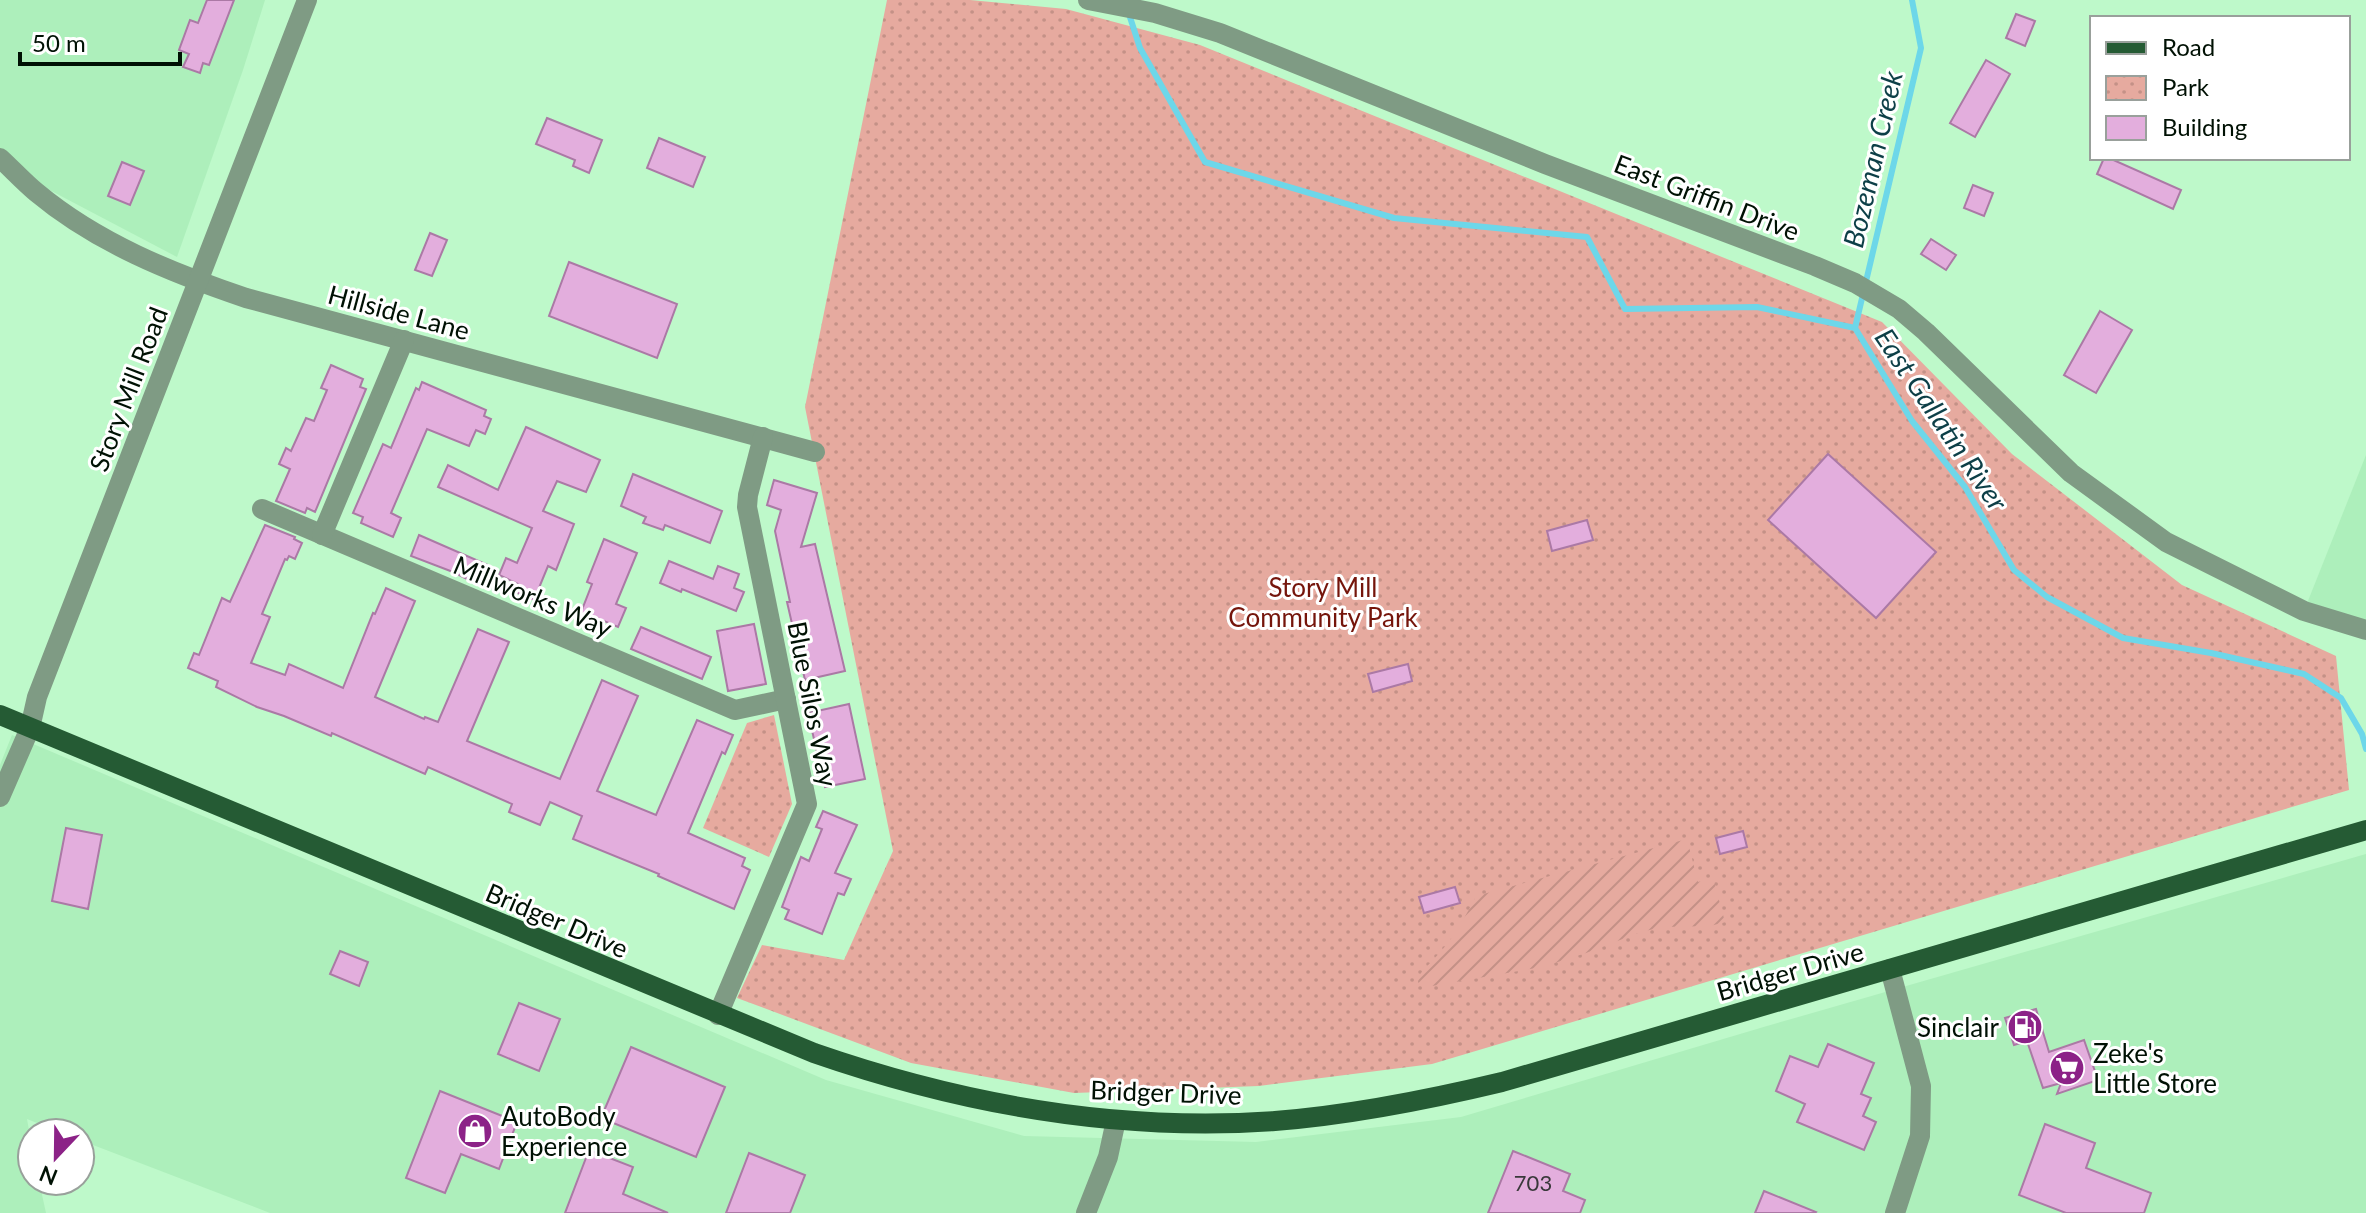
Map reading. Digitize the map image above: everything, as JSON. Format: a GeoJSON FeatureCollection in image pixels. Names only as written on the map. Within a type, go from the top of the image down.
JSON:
{"type":"FeatureCollection","features":[{"type":"Feature","properties":{"kind":"main road","name":"Bridger Drive"},"geometry":{"type":"LineString","coordinates":[[0,715],[814,1053],[924,1087],[999,1104],[1116,1120],[1206,1123],[1275,1121],[1394,1106],[1502,1082],[2360,832]]}},
{"type":"Feature","properties":{"kind":"street","name":"Story Mill Road"},"geometry":{"type":"LineString","coordinates":[[0,797],[30,728],[37,697],[307,0]]}},
{"type":"Feature","properties":{"kind":"street","name":"East Griffin Drive"},"geometry":{"type":"LineString","coordinates":[[1096,1],[1155,13],[1220,33],[1545,164],[1855,283],[1899,309],[2071,473],[2166,542],[2304,611],[2366,630]]}},
{"type":"Feature","properties":{"kind":"street","name":"Hillside Lane"},"geometry":{"type":"LineString","coordinates":[[0,158],[37,193],[89,229],[142,258],[197,281],[246,298],[815,452]]}},
{"type":"Feature","properties":{"kind":"street"},"geometry":{"type":"LineString","coordinates":[[322,535],[404,340]]}},
{"type":"Feature","properties":{"kind":"street","name":"Blue Silos Way"},"geometry":{"type":"LineString","coordinates":[[718,1015],[807,804],[747,507],[763,437]]}},
{"type":"Feature","properties":{"kind":"street","name":"Millworks Way"},"geometry":{"type":"LineString","coordinates":[[262,509],[735,710],[786,699]]}},
{"type":"Feature","properties":{"kind":"street"},"geometry":{"type":"LineString","coordinates":[[1890,969],[1921,1086],[1920,1136],[1895,1213]]}},
{"type":"Feature","properties":{"kind":"street"},"geometry":{"type":"LineString","coordinates":[[1086,1213],[1108,1157],[1116,1120]]}},
{"type":"Feature","properties":{"kind":"shaded area"},"geometry":{"type":"Polygon","coordinates":[[[0,0],[265,0],[177,257],[0,164],[0,0]]]}},
{"type":"Feature","properties":{"kind":"shaded area"},"geometry":{"type":"Polygon","coordinates":[[[2366,455],[2366,630],[2304,611],[2366,455]]]}},
{"type":"Feature","properties":{"kind":"shaded area"},"geometry":{"type":"Polygon","coordinates":[[[12,735],[826,1080],[1024,1136],[1256,1142],[1461,1117],[2366,854],[2366,1213],[270,1213],[96,1146],[96,1117],[16,1117],[16,1197],[42,1197],[46,1213],[0,1213],[0,765],[12,735]]]}},
{"type":"Feature","properties":{"kind":"green space","name":"Story Mill Community Park"},"geometry":{"type":"Polygon","coordinates":[[[887,0],[970,0],[1066,9],[1200,45],[1882,322],[2012,454],[2182,585],[2336,656],[2349,790],[1432,1064],[1259,1086],[1074,1093],[911,1063],[737,998],[762,945],[844,960],[893,851],[805,407],[887,0]]]}},
{"type":"Feature","properties":{"kind":"green space"},"geometry":{"type":"Polygon","coordinates":[[[774,715],[792,804],[769,857],[703,828],[747,723],[774,715]]]}},
{"type":"Feature","properties":{"kind":"green space"},"geometry":{"type":"Polygon","coordinates":[[[1687,839],[1698,882],[1713,878],[1725,922],[1710,926],[1662,927],[1641,932],[1542,967],[1426,987],[1418,982],[1421,973],[1457,930],[1476,896],[1687,839]]]}},
{"type":"Feature","properties":{"kind":"building"},"geometry":{"type":"Polygon","coordinates":[[[207,0],[234,0],[209,65],[203,63],[200,73],[183,67],[189,54],[179,50],[190,20],[198,23],[207,0]]]}},
{"type":"Feature","properties":{"kind":"building"},"geometry":{"type":"Polygon","coordinates":[[[2016,14],[2035,21],[2025,46],[2006,38],[2016,14]]]}},
{"type":"Feature","properties":{"kind":"building"},"geometry":{"type":"Polygon","coordinates":[[[1986,60],[2010,74],[1975,137],[1950,123],[1986,60]]]}},
{"type":"Feature","properties":{"kind":"building"},"geometry":{"type":"Polygon","coordinates":[[[547,118],[602,140],[589,173],[573,166],[575,160],[536,144],[547,118]]]}},
{"type":"Feature","properties":{"kind":"building"},"geometry":{"type":"Polygon","coordinates":[[[659,138],[705,157],[693,187],[647,168],[659,138]]]}},
{"type":"Feature","properties":{"kind":"building"},"geometry":{"type":"Polygon","coordinates":[[[2103,160],[2114,160],[2181,190],[2173,209],[2097,174],[2103,160]]]}},
{"type":"Feature","properties":{"kind":"building"},"geometry":{"type":"Polygon","coordinates":[[[122,162],[144,171],[130,205],[108,196],[122,162]]]}},
{"type":"Feature","properties":{"kind":"building"},"geometry":{"type":"Polygon","coordinates":[[[1973,185],[1993,193],[1984,216],[1964,208],[1973,185]]]}},
{"type":"Feature","properties":{"kind":"building"},"geometry":{"type":"Polygon","coordinates":[[[430,233],[447,240],[432,276],[415,270],[430,233]]]}},
{"type":"Feature","properties":{"kind":"building"},"geometry":{"type":"Polygon","coordinates":[[[1931,239],[1956,255],[1946,270],[1921,254],[1931,239]]]}},
{"type":"Feature","properties":{"kind":"building"},"geometry":{"type":"Polygon","coordinates":[[[569,262],[677,304],[657,358],[549,316],[569,262]]]}},
{"type":"Feature","properties":{"kind":"building"},"geometry":{"type":"Polygon","coordinates":[[[2100,311],[2132,330],[2096,393],[2064,375],[2100,311]]]}},
{"type":"Feature","properties":{"kind":"building"},"geometry":{"type":"Polygon","coordinates":[[[331,365],[363,379],[360,387],[366,389],[315,512],[307,508],[305,513],[276,501],[290,469],[279,464],[286,448],[291,451],[306,418],[314,421],[327,390],[321,388],[331,365]]]}},
{"type":"Feature","properties":{"kind":"building"},"geometry":{"type":"Polygon","coordinates":[[[422,382],[486,410],[484,416],[491,419],[485,434],[476,430],[469,446],[427,429],[391,513],[401,518],[393,537],[361,523],[363,517],[353,513],[383,444],[391,448],[416,388],[419,390],[422,382]]]}},
{"type":"Feature","properties":{"kind":"building"},"geometry":{"type":"Polygon","coordinates":[[[526,427],[600,460],[586,492],[557,481],[543,511],[574,524],[556,570],[548,566],[534,600],[515,592],[518,584],[499,575],[506,558],[517,563],[532,528],[438,487],[448,465],[498,490],[526,427]]]}},
{"type":"Feature","properties":{"kind":"building"},"geometry":{"type":"Polygon","coordinates":[[[1828,454],[1936,552],[1876,618],[1768,520],[1828,454]]]}},
{"type":"Feature","properties":{"kind":"building"},"geometry":{"type":"Polygon","coordinates":[[[633,474],[722,511],[710,543],[665,525],[663,530],[643,523],[646,517],[621,506],[633,474]]]}},
{"type":"Feature","properties":{"kind":"building"},"geometry":{"type":"Polygon","coordinates":[[[774,480],[817,493],[801,547],[815,544],[845,671],[805,680],[775,531],[781,510],[767,505],[774,480]]]}},
{"type":"Feature","properties":{"kind":"building"},"geometry":{"type":"Polygon","coordinates":[[[1587,520],[1593,540],[1552,551],[1547,531],[1587,520]]]}},
{"type":"Feature","properties":{"kind":"building"},"geometry":{"type":"Polygon","coordinates":[[[265,525],[302,543],[295,559],[289,556],[285,559],[262,614],[270,617],[251,663],[285,675],[289,664],[343,688],[386,588],[415,601],[375,697],[424,719],[438,722],[478,629],[509,642],[467,741],[560,779],[602,680],[638,696],[597,791],[656,815],[697,720],[733,735],[725,754],[722,752],[688,833],[745,858],[742,866],[750,870],[734,909],[573,839],[582,816],[550,802],[540,825],[509,812],[512,804],[428,767],[425,774],[332,733],[331,736],[257,707],[216,687],[218,681],[188,668],[194,653],[199,655],[222,598],[230,602],[265,525]]]}},
{"type":"Feature","properties":{"kind":"building"},"geometry":{"type":"Polygon","coordinates":[[[419,535],[490,566],[481,586],[411,556],[419,535]]]}},
{"type":"Feature","properties":{"kind":"building"},"geometry":{"type":"Polygon","coordinates":[[[604,539],[637,553],[616,604],[626,608],[618,627],[597,618],[594,626],[578,620],[592,584],[587,582],[604,539]]]}},
{"type":"Feature","properties":{"kind":"building"},"geometry":{"type":"Polygon","coordinates":[[[669,561],[713,579],[718,566],[739,574],[734,588],[744,592],[736,611],[660,583],[669,561]]]}},
{"type":"Feature","properties":{"kind":"building"},"geometry":{"type":"Polygon","coordinates":[[[754,624],[766,684],[728,691],[717,631],[754,624]]]}},
{"type":"Feature","properties":{"kind":"building"},"geometry":{"type":"Polygon","coordinates":[[[641,627],[711,657],[702,679],[631,649],[641,627]]]}},
{"type":"Feature","properties":{"kind":"building"},"geometry":{"type":"Polygon","coordinates":[[[1408,664],[1412,681],[1373,692],[1368,674],[1408,664]]]}},
{"type":"Feature","properties":{"kind":"building"},"geometry":{"type":"Polygon","coordinates":[[[849,704],[865,779],[825,787],[808,713],[849,704]]]}},
{"type":"Feature","properties":{"kind":"building"},"geometry":{"type":"Polygon","coordinates":[[[823,811],[857,825],[835,873],[851,879],[844,895],[838,893],[822,934],[785,919],[789,910],[782,907],[801,857],[809,861],[822,829],[816,827],[823,811]]]}},
{"type":"Feature","properties":{"kind":"building"},"geometry":{"type":"Polygon","coordinates":[[[66,828],[102,835],[88,909],[52,901],[66,828]]]}},
{"type":"Feature","properties":{"kind":"building"},"geometry":{"type":"Polygon","coordinates":[[[1743,831],[1747,847],[1720,854],[1716,838],[1743,831]]]}},
{"type":"Feature","properties":{"kind":"building"},"geometry":{"type":"Polygon","coordinates":[[[1455,887],[1460,903],[1424,913],[1419,897],[1455,887]]]}},
{"type":"Feature","properties":{"kind":"building"},"geometry":{"type":"Polygon","coordinates":[[[340,951],[368,962],[359,986],[330,974],[340,951]]]}},
{"type":"Feature","properties":{"kind":"building"},"geometry":{"type":"Polygon","coordinates":[[[519,1003],[560,1019],[539,1071],[498,1054],[519,1003]]]}},
{"type":"Feature","properties":{"kind":"building"},"geometry":{"type":"Polygon","coordinates":[[[2036,1009],[2049,1052],[2084,1040],[2098,1080],[2057,1094],[2061,1083],[2043,1088],[2027,1041],[2014,1045],[2005,1018],[2036,1009]]]}},
{"type":"Feature","properties":{"kind":"building"},"geometry":{"type":"Polygon","coordinates":[[[1828,1044],[1874,1063],[1861,1094],[1871,1098],[1863,1116],[1876,1122],[1864,1150],[1797,1122],[1805,1104],[1776,1091],[1790,1056],[1818,1067],[1828,1044]]]}},
{"type":"Feature","properties":{"kind":"building"},"geometry":{"type":"Polygon","coordinates":[[[631,1047],[725,1087],[696,1157],[601,1118],[631,1047]]]}},
{"type":"Feature","properties":{"kind":"building"},"geometry":{"type":"Polygon","coordinates":[[[440,1091],[517,1122],[499,1169],[461,1154],[445,1193],[406,1178],[440,1091]]]}},
{"type":"Feature","properties":{"kind":"building"},"geometry":{"type":"Polygon","coordinates":[[[2045,1124],[2095,1143],[2086,1168],[2151,1193],[2144,1213],[2066,1213],[2019,1195],[2045,1124]]]}},
{"type":"Feature","properties":{"kind":"building"},"geometry":{"type":"Polygon","coordinates":[[[589,1150],[633,1167],[623,1194],[668,1213],[565,1213],[589,1150]]]}},
{"type":"Feature","properties":{"kind":"building"},"geometry":{"type":"Polygon","coordinates":[[[1513,1151],[1570,1174],[1563,1191],[1585,1200],[1580,1213],[1488,1213],[1513,1151]]]}},
{"type":"Feature","properties":{"kind":"building"},"geometry":{"type":"Polygon","coordinates":[[[749,1153],[805,1175],[790,1213],[726,1213],[749,1153]]]}},
{"type":"Feature","properties":{"kind":"building"},"geometry":{"type":"Polygon","coordinates":[[[1764,1191],[1816,1212],[1755,1213],[1764,1191]]]}},
{"type":"Feature","properties":{"kind":"waterway","name":"Bozeman Creek"},"geometry":{"type":"LineString","coordinates":[[1855,328],[1921,48],[1912,0]]}},
{"type":"Feature","properties":{"kind":"waterway","name":"East Gallatin River"},"geometry":{"type":"LineString","coordinates":[[1128,11],[1140,48],[1205,162],[1394,218],[1587,237],[1625,309],[1757,307],[1855,328],[1912,421],[1965,487],[2014,570],[2047,597],[2123,638],[2211,653],[2304,674],[2341,698],[2362,734],[2366,749]]}},
{"type":"Feature","properties":{"kind":"place","name":"Sinclair"},"geometry":{"type":"Point","coordinates":[2025,1027]}},
{"type":"Feature","properties":{"kind":"place","name":"Zeke's Little Store"},"geometry":{"type":"Point","coordinates":[2067,1068]}},
{"type":"Feature","properties":{"kind":"place","name":"AutoBody Experience"},"geometry":{"type":"Point","coordinates":[475,1131]}}]}
